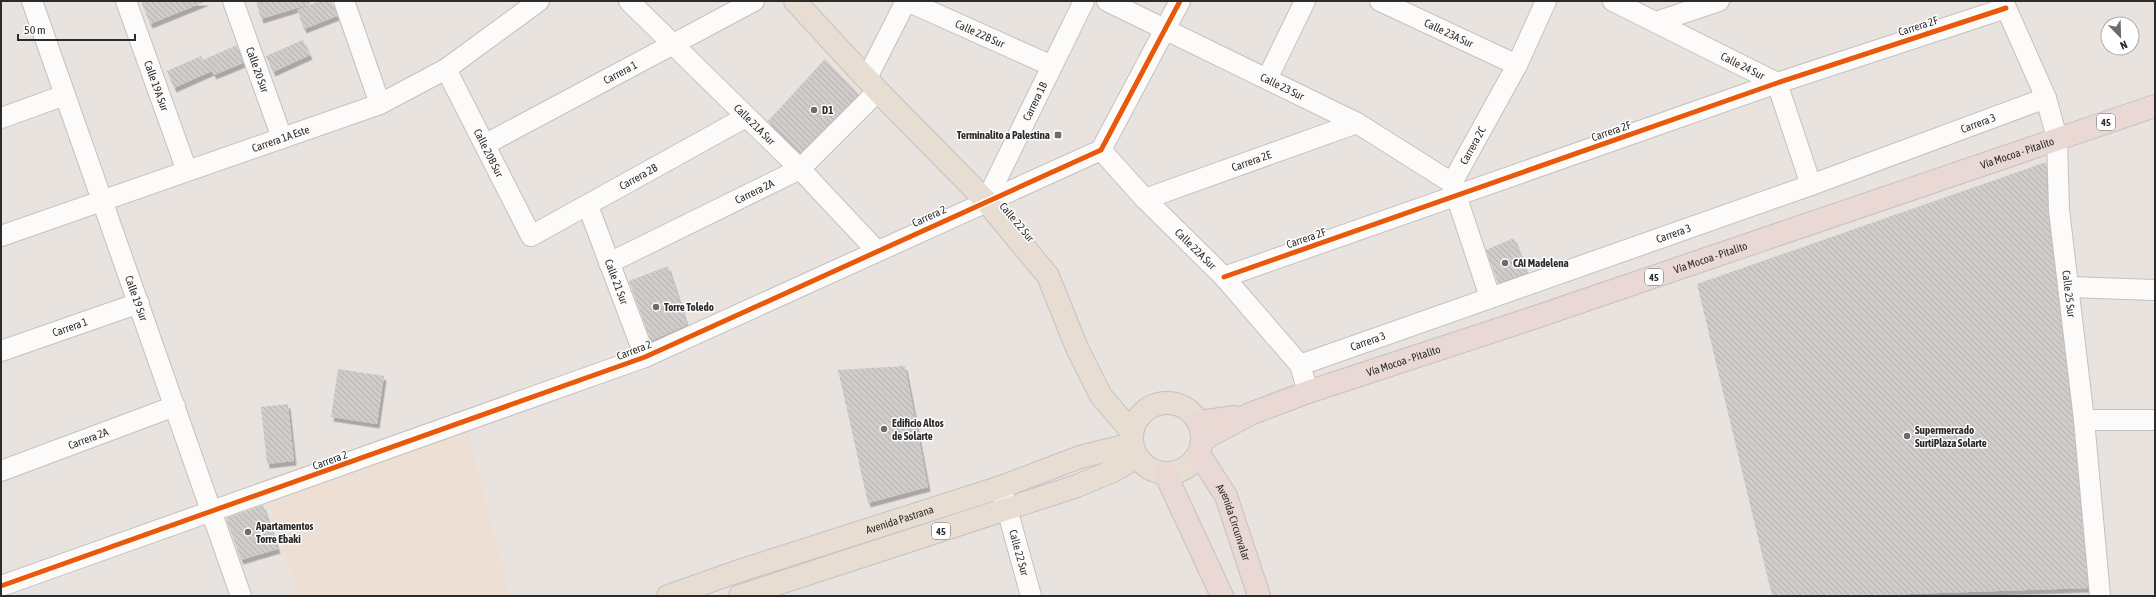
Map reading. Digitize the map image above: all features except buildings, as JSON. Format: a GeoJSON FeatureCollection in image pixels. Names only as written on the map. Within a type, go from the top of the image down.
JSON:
{"type":"FeatureCollection","features":[{"type":"Feature","properties":{"kind":"highway","name":"Vía Mocoa - Pitalito"},"geometry":{"type":"LineString","coordinates":[[1200,439],[1250,414],[1308,392],[1531,318],[2057,138],[2155,106]]}},
{"type":"Feature","properties":{"kind":"highway","name":"Avenida Circunvalar"},"geometry":{"type":"LineString","coordinates":[[1200,439],[1226,496],[1259,596]]}},
{"type":"Feature","properties":{"kind":"highway"},"geometry":{"type":"LineString","coordinates":[[1165,473],[1222,596]]}},
{"type":"Feature","properties":{"kind":"main road","name":"Calle 22 Sur"},"geometry":{"type":"LineString","coordinates":[[803,4],[872,85],[986,201],[1048,276],[1077,348],[1101,396],[1135,437]]}},
{"type":"Feature","properties":{"kind":"main road"},"geometry":{"type":"LineString","coordinates":[[1170,403],[1187,409],[1200,439],[1185,468],[1165,473],[1149,468],[1135,437],[1153,406],[1170,403]]}},
{"type":"Feature","properties":{"kind":"main road","name":"Avenida Pastrana"},"geometry":{"type":"LineString","coordinates":[[668,596],[1001,487],[1135,437]]}},
{"type":"Feature","properties":{"kind":"main road","name":"45"},"geometry":{"type":"LineString","coordinates":[[740,596],[777,590],[1008,508],[1077,486],[1115,470],[1135,437]]}},
{"type":"Feature","properties":{"kind":"street","name":"Calle 19 Sur"},"geometry":{"type":"LineString","coordinates":[[32,1],[241,596]]}},
{"type":"Feature","properties":{"kind":"street","name":"Calle 19A Sur"},"geometry":{"type":"LineString","coordinates":[[126,1],[187,171]]}},
{"type":"Feature","properties":{"kind":"street","name":"Calle 20 Sur"},"geometry":{"type":"LineString","coordinates":[[233,1],[282,138]]}},
{"type":"Feature","properties":{"kind":"street"},"geometry":{"type":"LineString","coordinates":[[344,1],[380,104]]}},
{"type":"Feature","properties":{"kind":"street","name":"Carrera 1A Este"},"geometry":{"type":"LineString","coordinates":[[1,236],[380,104],[446,69],[540,1]]}},
{"type":"Feature","properties":{"kind":"street","name":"Calle 21A Sur"},"geometry":{"type":"LineString","coordinates":[[629,1],[800,169],[877,251]]}},
{"type":"Feature","properties":{"kind":"street","name":"Carrera 1"},"geometry":{"type":"LineString","coordinates":[[486,144],[754,1]]}},
{"type":"Feature","properties":{"kind":"street"},"geometry":{"type":"LineString","coordinates":[[872,85],[907,1]]}},
{"type":"Feature","properties":{"kind":"street","name":"Calle 22B Sur"},"geometry":{"type":"LineString","coordinates":[[907,1],[1052,66]]}},
{"type":"Feature","properties":{"kind":"street","name":"Carrera 1B"},"geometry":{"type":"LineString","coordinates":[[986,201],[1084,1]]}},
{"type":"Feature","properties":{"kind":"street","name":"Calle 23 Sur"},"geometry":{"type":"LineString","coordinates":[[1107,1],[1357,123],[1454,190]]}},
{"type":"Feature","properties":{"kind":"street"},"geometry":{"type":"LineString","coordinates":[[1101,150],[1180,1]]}},
{"type":"Feature","properties":{"kind":"street"},"geometry":{"type":"LineString","coordinates":[[1267,79],[1305,1]]}},
{"type":"Feature","properties":{"kind":"street","name":"Calle 23A Sur"},"geometry":{"type":"LineString","coordinates":[[1380,1],[1517,65]]}},
{"type":"Feature","properties":{"kind":"street","name":"Carrera 2C"},"geometry":{"type":"LineString","coordinates":[[1454,190],[1517,65],[1546,1]]}},
{"type":"Feature","properties":{"kind":"street","name":"Calle 24 Sur"},"geometry":{"type":"LineString","coordinates":[[1613,1],[1777,83],[1811,185]]}},
{"type":"Feature","properties":{"kind":"street"},"geometry":{"type":"LineString","coordinates":[[1656,22],[1719,1]]}},
{"type":"Feature","properties":{"kind":"street","name":"Carrera 2F"},"geometry":{"type":"LineString","coordinates":[[1224,277],[1454,190],[1777,83],[2005,4]]}},
{"type":"Feature","properties":{"kind":"street","name":"Calle 25 Sur"},"geometry":{"type":"LineString","coordinates":[[2005,4],[2046,98],[2057,138],[2059,210],[2084,420],[2100,596]]}},
{"type":"Feature","properties":{"kind":"street","name":"Calle 20B Sur"},"geometry":{"type":"LineString","coordinates":[[446,69],[486,144],[530,236]]}},
{"type":"Feature","properties":{"kind":"street","name":"Carrera 2A"},"geometry":{"type":"LineString","coordinates":[[609,263],[800,169],[872,85]]}},
{"type":"Feature","properties":{"kind":"street"},"geometry":{"type":"LineString","coordinates":[[1,118],[64,95]]}},
{"type":"Feature","properties":{"kind":"street","name":"Carrera 3"},"geometry":{"type":"LineString","coordinates":[[1300,365],[1811,185],[2046,98]]}},
{"type":"Feature","properties":{"kind":"street","name":"Carrera 2B"},"geometry":{"type":"LineString","coordinates":[[530,236],[588,206],[746,117]]}},
{"type":"Feature","properties":{"kind":"street","name":"Carrera 2E"},"geometry":{"type":"LineString","coordinates":[[1145,199],[1357,123]]}},
{"type":"Feature","properties":{"kind":"street","name":"Calle 22A Sur"},"geometry":{"type":"LineString","coordinates":[[1101,150],[1145,199],[1224,277],[1300,365],[1308,392]]}},
{"type":"Feature","properties":{"kind":"street","name":"Carrera 2"},"geometry":{"type":"LineString","coordinates":[[1,586],[645,357],[1101,150]]}},
{"type":"Feature","properties":{"kind":"street"},"geometry":{"type":"LineString","coordinates":[[1454,190],[1490,297]]}},
{"type":"Feature","properties":{"kind":"street","name":"Calle 21 Sur"},"geometry":{"type":"LineString","coordinates":[[588,206],[645,357]]}},
{"type":"Feature","properties":{"kind":"street"},"geometry":{"type":"LineString","coordinates":[[2068,287],[2155,290]]}},
{"type":"Feature","properties":{"kind":"street","name":"Carrera 1"},"geometry":{"type":"LineString","coordinates":[[1,351],[138,303]]}},
{"type":"Feature","properties":{"kind":"street","name":"Carrera 2A"},"geometry":{"type":"LineString","coordinates":[[1,471],[175,406]]}},
{"type":"Feature","properties":{"kind":"street"},"geometry":{"type":"LineString","coordinates":[[2084,420],[2155,420]]}},
{"type":"Feature","properties":{"kind":"street","name":"Calle 22 Sur"},"geometry":{"type":"LineString","coordinates":[[1001,487],[1031,596]]}},
{"type":"Feature","properties":{"kind":"street"},"geometry":{"type":"LineString","coordinates":[[772,561],[777,590]]}},
{"type":"Feature","properties":{"kind":"shaded area"},"geometry":{"type":"Polygon","coordinates":[[[468,432],[510,596],[299,596],[267,499],[468,432]]]}},
{"type":"Feature","properties":{"kind":"cycle path"},"geometry":{"type":"LineString","coordinates":[[1,586],[645,357],[1101,150],[1180,1]]}},
{"type":"Feature","properties":{"kind":"cycle path"},"geometry":{"type":"LineString","coordinates":[[1224,277],[1777,83],[2006,8]]}},
{"type":"Feature","properties":{"kind":"place","name":"D1"},"geometry":{"type":"Point","coordinates":[814,110]}},
{"type":"Feature","properties":{"kind":"place","name":"Terminalito a Palestina"},"geometry":{"type":"Point","coordinates":[1058,135]}},
{"type":"Feature","properties":{"kind":"place","name":"CAI Madelena"},"geometry":{"type":"Point","coordinates":[1505,263]}},
{"type":"Feature","properties":{"kind":"place","name":"Torre Toledo"},"geometry":{"type":"Point","coordinates":[656,307]}},
{"type":"Feature","properties":{"kind":"place","name":"Edificio Altos de Solarte"},"geometry":{"type":"Point","coordinates":[884,429]}},
{"type":"Feature","properties":{"kind":"place","name":"Supermercado SurtiPlaza Solarte"},"geometry":{"type":"Point","coordinates":[1907,436]}},
{"type":"Feature","properties":{"kind":"place","name":"Apartamentos Torre Ebaki"},"geometry":{"type":"Point","coordinates":[248,532]}}]}
